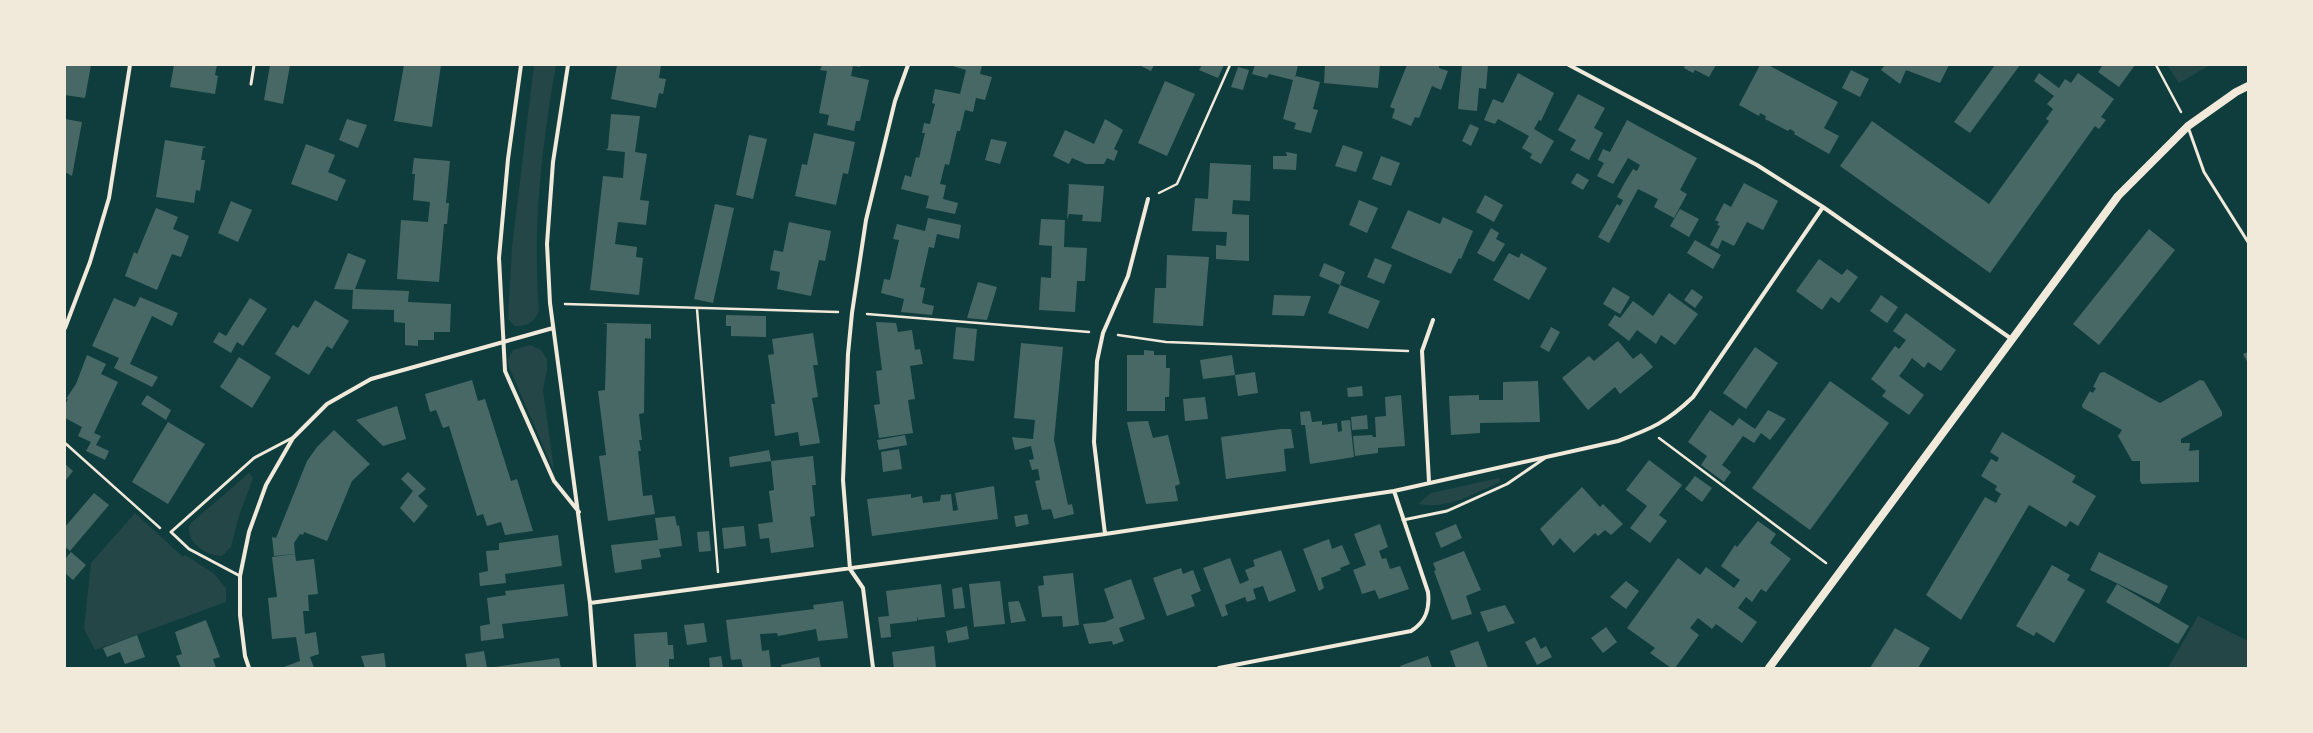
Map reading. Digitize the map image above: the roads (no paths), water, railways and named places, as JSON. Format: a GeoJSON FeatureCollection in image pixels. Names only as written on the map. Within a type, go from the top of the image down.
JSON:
{"type":"FeatureCollection","features":[{"type":"Feature","properties":{"kind":"main road"},"geometry":{"type":"LineString","coordinates":[[1768,668],[2014,340],[2118,196],[2188,126],[2236,92],[2248,86]]}},
{"type":"Feature","properties":{"kind":"street"},"geometry":{"type":"LineString","coordinates":[[65,328],[90,262],[109,198],[130,65]]}},
{"type":"Feature","properties":{"kind":"street"},"geometry":{"type":"LineString","coordinates":[[521,65],[508,159],[499,258],[502,341],[505,371],[554,481],[579,512]]}},
{"type":"Feature","properties":{"kind":"street"},"geometry":{"type":"LineString","coordinates":[[568,65],[553,162],[547,244],[550,303],[579,512],[590,603],[595,668]]}},
{"type":"Feature","properties":{"kind":"street"},"geometry":{"type":"LineString","coordinates":[[873,668],[863,588],[850,569],[844,480],[852,313],[866,220],[895,101],[908,65]]}},
{"type":"Feature","properties":{"kind":"street"},"geometry":{"type":"LineString","coordinates":[[1569,65],[1750,161],[1823,207],[2014,340]]}},
{"type":"Feature","properties":{"kind":"street"},"geometry":{"type":"LineString","coordinates":[[1105,534],[1094,442],[1097,361],[1103,333],[1128,276],[1148,199]]}},
{"type":"Feature","properties":{"kind":"street"},"geometry":{"type":"LineString","coordinates":[[590,603],[719,584],[850,569],[1105,534],[1394,491],[1618,441],[1648,430],[1672,417],[1693,398],[1823,207]]}},
{"type":"Feature","properties":{"kind":"street"},"geometry":{"type":"LineString","coordinates":[[1429,482],[1422,351],[1433,320]]}},
{"type":"Feature","properties":{"kind":"street"},"geometry":{"type":"LineString","coordinates":[[249,668],[245,656],[240,615],[240,576],[249,532],[266,486],[293,438],[327,404],[371,379],[502,341],[553,328]]}},
{"type":"Feature","properties":{"kind":"street"},"geometry":{"type":"LineString","coordinates":[[1219,668],[1411,631],[1418,627],[1428,610],[1428,592],[1394,491]]}},
{"type":"Feature","properties":{"kind":"lane"},"geometry":{"type":"LineString","coordinates":[[251,84],[254,65]]}},
{"type":"Feature","properties":{"kind":"lane"},"geometry":{"type":"LineString","coordinates":[[2188,126],[2204,172],[2248,242]]}},
{"type":"Feature","properties":{"kind":"lane"},"geometry":{"type":"LineString","coordinates":[[240,576],[189,549],[171,532],[254,458],[293,438]]}},
{"type":"Feature","properties":{"kind":"lane"},"geometry":{"type":"LineString","coordinates":[[1403,520],[1447,511],[1507,484],[1548,456]]}}]}
